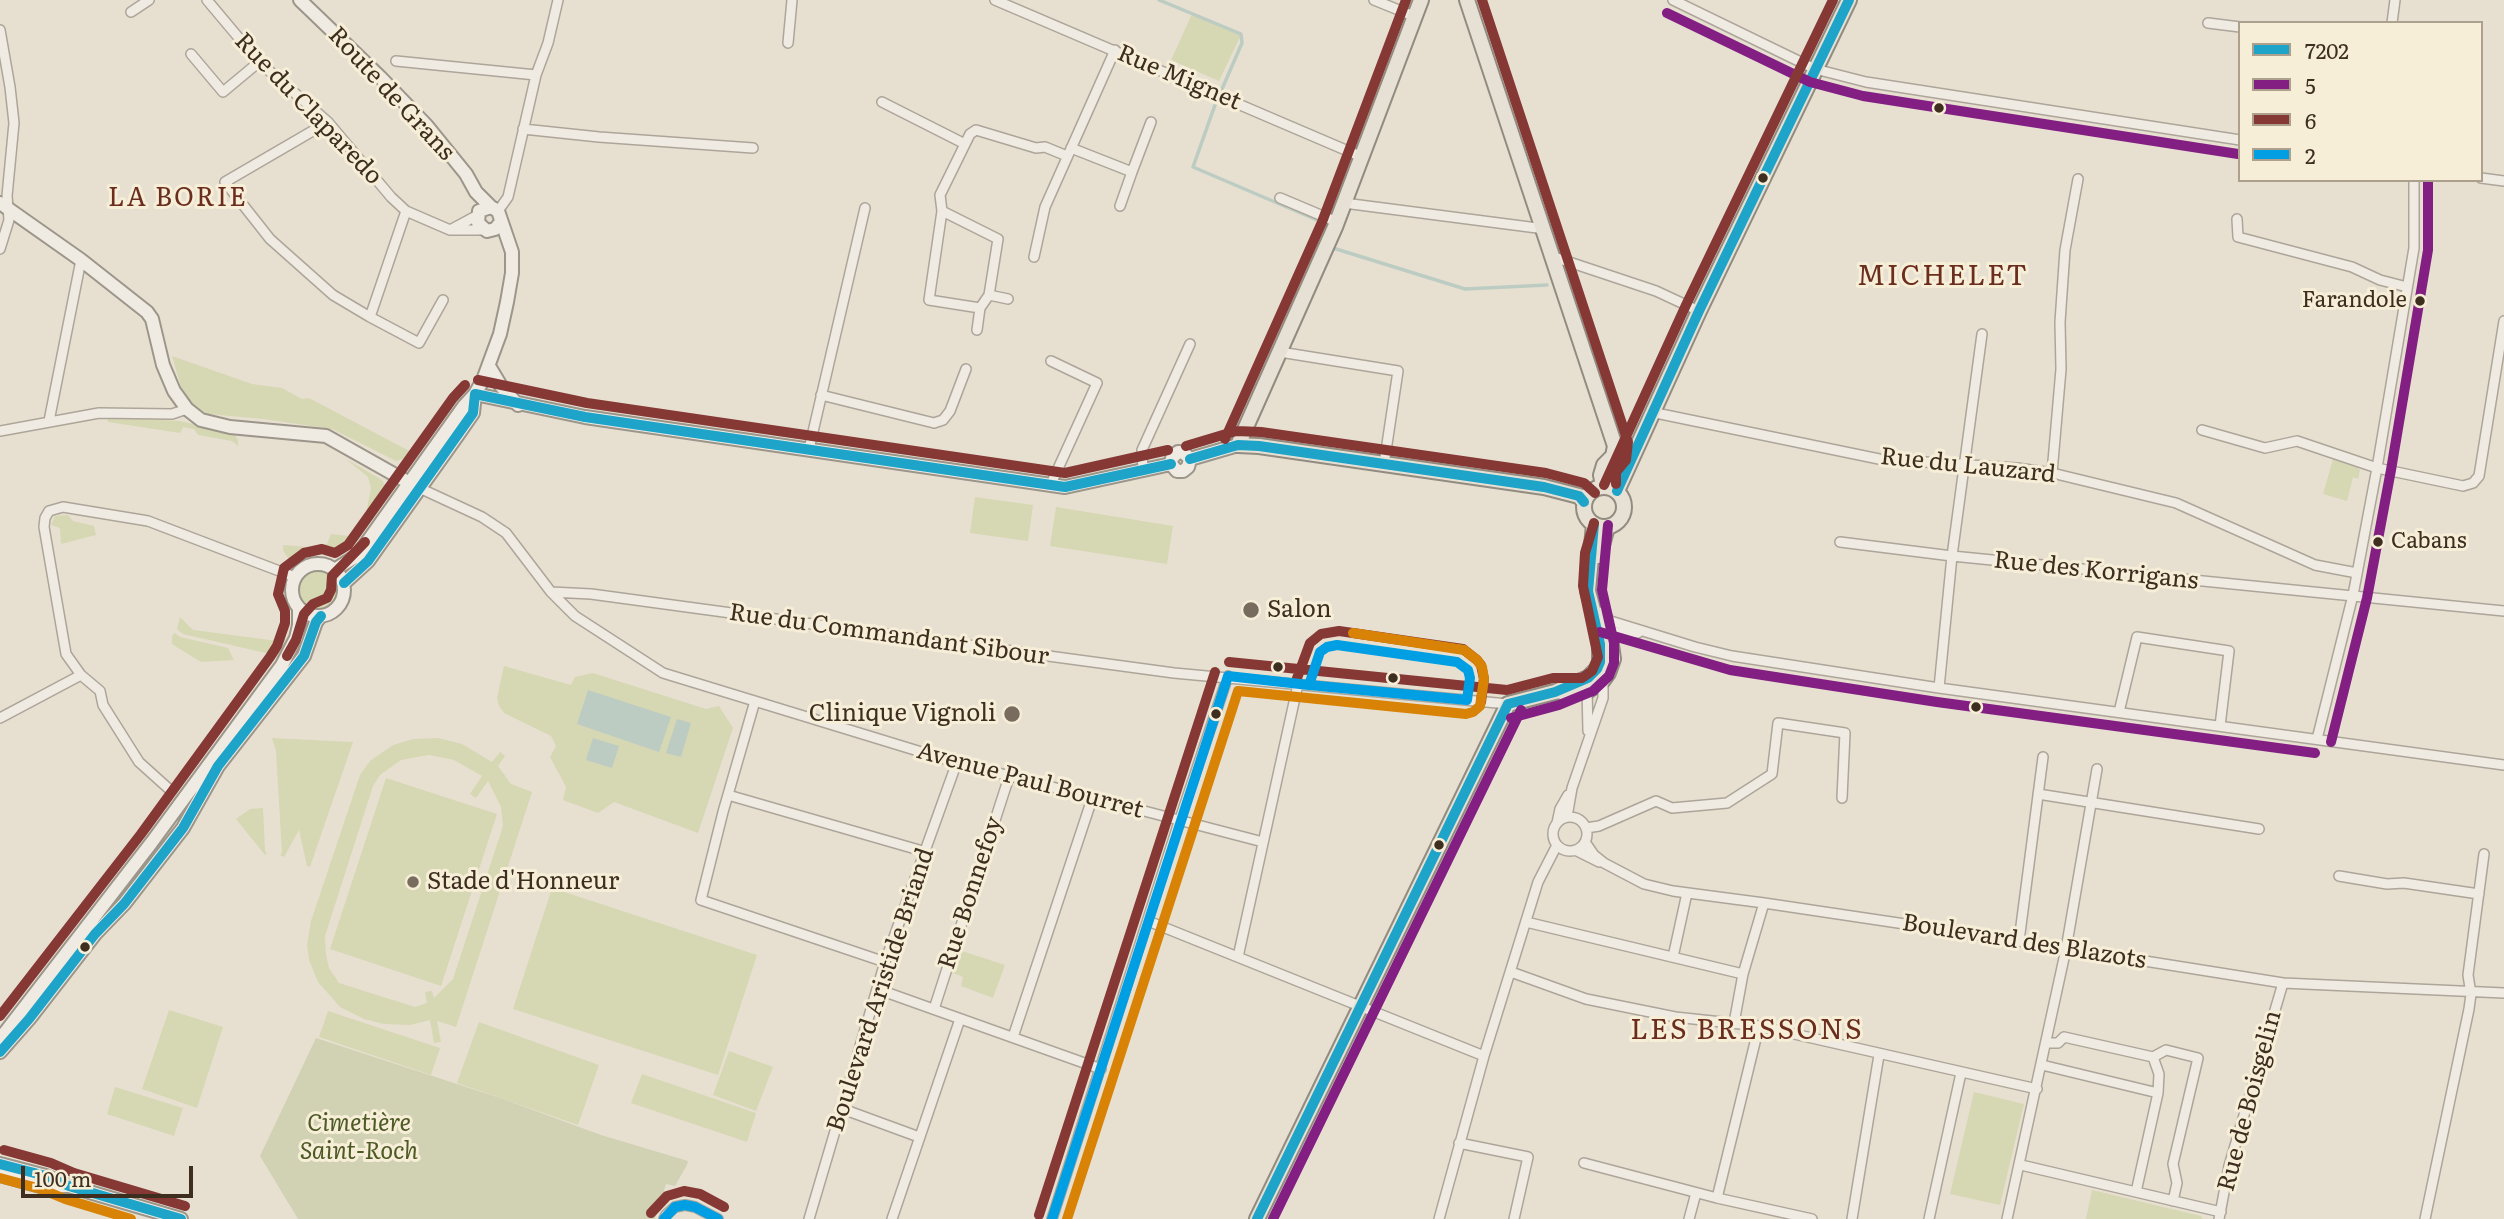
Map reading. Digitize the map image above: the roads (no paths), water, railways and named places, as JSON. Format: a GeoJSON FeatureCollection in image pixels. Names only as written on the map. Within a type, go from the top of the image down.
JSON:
{"type":"FeatureCollection","features":[{"type":"Feature","properties":{"kind":"main road","name":"Route de Grans"},"geometry":{"type":"LineString","coordinates":[[300,0],[427,126],[466,174],[489,218],[512,252],[507,302],[489,366],[475,394],[473,413],[414,486]]}},
{"type":"Feature","properties":{"kind":"main road"},"geometry":{"type":"LineString","coordinates":[[1238,445],[1337,222],[1421,0]]}},
{"type":"Feature","properties":{"kind":"main road"},"geometry":{"type":"LineString","coordinates":[[1467,0],[1615,446],[1613,456],[1604,465],[1601,475],[1610,489],[1624,502],[1624,509],[1619,520],[1601,525]]}},
{"type":"Feature","properties":{"kind":"main road"},"geometry":{"type":"LineString","coordinates":[[1610,489],[1651,412],[1849,0]]}},
{"type":"Feature","properties":{"kind":"main road"},"geometry":{"type":"LineString","coordinates":[[4,206],[81,260],[148,312],[163,365],[174,391],[187,410],[201,420],[230,427],[326,436],[414,486]]}},
{"type":"Feature","properties":{"kind":"main road"},"geometry":{"type":"LineString","coordinates":[[489,366],[501,386],[519,405]]}},
{"type":"Feature","properties":{"kind":"main road"},"geometry":{"type":"LineString","coordinates":[[475,394],[585,417],[1065,486],[1171,464],[1177,471],[1183,471],[1188,467],[1189,459],[1238,445],[1564,490],[1579,496],[1584,502]]}},
{"type":"Feature","properties":{"kind":"main road"},"geometry":{"type":"LineString","coordinates":[[335,569],[358,555],[414,486]]}},
{"type":"Feature","properties":{"kind":"main road"},"geometry":{"type":"LineString","coordinates":[[344,583],[368,561],[414,486]]}},
{"type":"Feature","properties":{"kind":"main road"},"geometry":{"type":"LineString","coordinates":[[1601,525],[1584,511],[1584,502],[1591,491],[1610,489]]}},
{"type":"Feature","properties":{"kind":"main road"},"geometry":{"type":"LineString","coordinates":[[1555,692],[1586,692],[1613,659],[1603,625],[1597,586],[1601,525]]}},
{"type":"Feature","properties":{"kind":"main road"},"geometry":{"type":"LineString","coordinates":[[0,1052],[95,934],[124,904],[183,828],[219,766],[304,656],[321,616],[337,608],[345,592],[344,583],[335,569],[315,563],[301,570],[295,577],[292,594],[299,608],[305,613],[321,616]]}},
{"type":"Feature","properties":{"kind":"main road"},"geometry":{"type":"LineString","coordinates":[[0,1039],[152,842],[282,666],[296,638],[299,608]]}},
{"type":"Feature","properties":{"kind":"main road"},"geometry":{"type":"LineString","coordinates":[[1257,1219],[1508,704],[1555,692],[1600,675]]}},
{"type":"Feature","properties":{"kind":"main road"},"geometry":{"type":"LineString","coordinates":[[0,1164],[181,1219]]}},
{"type":"Feature","properties":{"kind":"main road"},"geometry":{"type":"LineString","coordinates":[[0,1175],[44,1187],[69,1186]]}},
{"type":"Feature","properties":{"kind":"street"},"geometry":{"type":"LineString","coordinates":[[131,12],[149,0]]}},
{"type":"Feature","properties":{"kind":"street","name":"Rue du Claparedo"},"geometry":{"type":"LineString","coordinates":[[207,0],[259,62],[328,122],[406,211],[450,230],[489,218]]}},
{"type":"Feature","properties":{"kind":"street"},"geometry":{"type":"LineString","coordinates":[[450,230],[489,218],[508,197],[523,129],[558,0]]}},
{"type":"Feature","properties":{"kind":"street"},"geometry":{"type":"LineString","coordinates":[[788,43],[792,0]]}},
{"type":"Feature","properties":{"kind":"street","name":"Rue Mignet"},"geometry":{"type":"LineString","coordinates":[[995,0],[1362,157]]}},
{"type":"Feature","properties":{"kind":"street"},"geometry":{"type":"LineString","coordinates":[[1374,0],[1416,17]]}},
{"type":"Feature","properties":{"kind":"street"},"geometry":{"type":"LineString","coordinates":[[1673,0],[1815,69],[1866,82],[2238,140]]}},
{"type":"Feature","properties":{"kind":"street"},"geometry":{"type":"LineString","coordinates":[[2392,21],[2395,0]]}},
{"type":"Feature","properties":{"kind":"street"},"geometry":{"type":"LineString","coordinates":[[2208,23],[2238,27]]}},
{"type":"Feature","properties":{"kind":"street"},"geometry":{"type":"LineString","coordinates":[[0,30],[14,123],[4,206],[9,220],[0,249]]}},
{"type":"Feature","properties":{"kind":"street"},"geometry":{"type":"LineString","coordinates":[[1034,257],[1045,207],[1115,50]]}},
{"type":"Feature","properties":{"kind":"street"},"geometry":{"type":"LineString","coordinates":[[191,54],[223,92],[259,62]]}},
{"type":"Feature","properties":{"kind":"street"},"geometry":{"type":"LineString","coordinates":[[396,61],[537,75]]}},
{"type":"Feature","properties":{"kind":"street"},"geometry":{"type":"LineString","coordinates":[[882,102],[965,144]]}},
{"type":"Feature","properties":{"kind":"street"},"geometry":{"type":"LineString","coordinates":[[1119,206],[1151,121]]}},
{"type":"Feature","properties":{"kind":"street"},"geometry":{"type":"LineString","coordinates":[[328,122],[225,182],[270,239],[333,295],[370,317],[419,343],[443,300]]}},
{"type":"Feature","properties":{"kind":"street"},"geometry":{"type":"LineString","coordinates":[[523,129],[753,148]]}},
{"type":"Feature","properties":{"kind":"street"},"geometry":{"type":"LineString","coordinates":[[980,308],[929,300],[943,211],[940,195],[970,134],[976,130],[1035,148],[1045,147],[1069,152],[1132,172]]}},
{"type":"Feature","properties":{"kind":"street"},"geometry":{"type":"LineString","coordinates":[[2483,178],[2504,181]]}},
{"type":"Feature","properties":{"kind":"street"},"geometry":{"type":"LineString","coordinates":[[2052,472],[2061,369],[2060,322],[2065,250],[2078,179]]}},
{"type":"Feature","properties":{"kind":"street"},"geometry":{"type":"LineString","coordinates":[[2317,739],[2353,595],[2376,468],[2414,248],[2414,182]]}},
{"type":"Feature","properties":{"kind":"street"},"geometry":{"type":"LineString","coordinates":[[1280,198],[1337,222]]}},
{"type":"Feature","properties":{"kind":"street"},"geometry":{"type":"LineString","coordinates":[[1344,202],[1545,229]]}},
{"type":"Feature","properties":{"kind":"street"},"geometry":{"type":"LineString","coordinates":[[809,449],[865,208]]}},
{"type":"Feature","properties":{"kind":"street"},"geometry":{"type":"LineString","coordinates":[[370,317],[406,211]]}},
{"type":"Feature","properties":{"kind":"street"},"geometry":{"type":"LineString","coordinates":[[943,211],[998,239],[989,295],[980,308],[977,330]]}},
{"type":"Feature","properties":{"kind":"street"},"geometry":{"type":"LineString","coordinates":[[2236,219],[2238,237],[2352,267],[2380,280],[2407,286]]}},
{"type":"Feature","properties":{"kind":"street"},"geometry":{"type":"LineString","coordinates":[[1554,257],[1656,291],[1699,311]]}},
{"type":"Feature","properties":{"kind":"street"},"geometry":{"type":"LineString","coordinates":[[49,421],[81,260]]}},
{"type":"Feature","properties":{"kind":"street"},"geometry":{"type":"LineString","coordinates":[[989,295],[1008,299]]}},
{"type":"Feature","properties":{"kind":"street"},"geometry":{"type":"LineString","coordinates":[[2202,430],[2266,448],[2297,441],[2376,468],[2463,486],[2473,483],[2479,476],[2504,321]]}},
{"type":"Feature","properties":{"kind":"street"},"geometry":{"type":"LineString","coordinates":[[1939,688],[1952,556],[1982,334]]}},
{"type":"Feature","properties":{"kind":"street"},"geometry":{"type":"LineString","coordinates":[[1143,471],[1142,450],[1190,344]]}},
{"type":"Feature","properties":{"kind":"street"},"geometry":{"type":"LineString","coordinates":[[1280,352],[1398,371],[1384,464]]}},
{"type":"Feature","properties":{"kind":"street"},"geometry":{"type":"LineString","coordinates":[[1051,362],[1097,383],[1051,484]]}},
{"type":"Feature","properties":{"kind":"street"},"geometry":{"type":"LineString","coordinates":[[821,395],[934,422],[943,420],[950,411],[966,369]]}},
{"type":"Feature","properties":{"kind":"street"},"geometry":{"type":"LineString","coordinates":[[0,431],[99,413],[172,414],[187,410]]}},
{"type":"Feature","properties":{"kind":"street","name":"Rue du Lauzard"},"geometry":{"type":"LineString","coordinates":[[1651,412],[1879,458],[2052,472],[2176,503],[2315,565],[2357,573]]}},
{"type":"Feature","properties":{"kind":"street","name":"Avenue Paul Bourret"},"geometry":{"type":"LineString","coordinates":[[414,486],[482,517],[506,533],[551,592],[575,616],[663,673],[1009,777],[1263,842]]}},
{"type":"Feature","properties":{"kind":"street"},"geometry":{"type":"LineString","coordinates":[[169,789],[139,762],[103,705],[100,691],[81,675],[66,654],[44,527],[49,511],[63,507],[148,521],[295,577]]}},
{"type":"Feature","properties":{"kind":"street","name":"Rue des Korrigans"},"geometry":{"type":"LineString","coordinates":[[1840,542],[1952,556],[2504,611]]}},
{"type":"Feature","properties":{"kind":"street","name":"Rue du Commandant Sibour"},"geometry":{"type":"LineString","coordinates":[[551,592],[591,594],[1174,673],[1508,704]]}},
{"type":"Feature","properties":{"kind":"street"},"geometry":{"type":"LineString","coordinates":[[1603,625],[1622,634],[1643,632],[1732,656],[1939,688],[2504,765]]}},
{"type":"Feature","properties":{"kind":"street"},"geometry":{"type":"LineString","coordinates":[[2119,712],[2137,637],[2229,651],[2220,726]]}},
{"type":"Feature","properties":{"kind":"street"},"geometry":{"type":"LineString","coordinates":[[0,718],[81,675]]}},
{"type":"Feature","properties":{"kind":"street"},"geometry":{"type":"LineString","coordinates":[[1567,817],[1572,788],[1603,698],[1600,675]]}},
{"type":"Feature","properties":{"kind":"street"},"geometry":{"type":"LineString","coordinates":[[1052,1219],[1228,676]]}},
{"type":"Feature","properties":{"kind":"street"},"geometry":{"type":"LineString","coordinates":[[1238,957],[1298,684]]}},
{"type":"Feature","properties":{"kind":"street"},"geometry":{"type":"LineString","coordinates":[[1586,692],[1588,739]]}},
{"type":"Feature","properties":{"kind":"street"},"geometry":{"type":"LineString","coordinates":[[755,701],[701,900],[885,962]]}},
{"type":"Feature","properties":{"kind":"street"},"geometry":{"type":"LineString","coordinates":[[1586,828],[1599,826],[1656,801],[1672,808],[1727,803],[1772,774],[1778,723],[1845,733],[1842,798]]}},
{"type":"Feature","properties":{"kind":"street"},"geometry":{"type":"LineString","coordinates":[[2018,941],[2043,757]]}},
{"type":"Feature","properties":{"kind":"street","name":"Boulevard Aristide Briand"},"geometry":{"type":"LineString","coordinates":[[809,1219],[885,962],[957,762]]}},
{"type":"Feature","properties":{"kind":"street"},"geometry":{"type":"LineString","coordinates":[[2007,1219],[2021,1165],[2066,949],[2097,769]]}},
{"type":"Feature","properties":{"kind":"street","name":"Rue Bonnefoy"},"geometry":{"type":"LineString","coordinates":[[934,1009],[1009,777]]}},
{"type":"Feature","properties":{"kind":"street"},"geometry":{"type":"LineString","coordinates":[[1439,1219],[1484,1056],[1538,882],[1557,845],[1554,831],[1560,809],[1572,788]]}},
{"type":"Feature","properties":{"kind":"street"},"geometry":{"type":"LineString","coordinates":[[2038,794],[2259,829]]}},
{"type":"Feature","properties":{"kind":"street"},"geometry":{"type":"LineString","coordinates":[[728,795],[926,852]]}},
{"type":"Feature","properties":{"kind":"street"},"geometry":{"type":"LineString","coordinates":[[1013,1037],[1092,799]]}},
{"type":"Feature","properties":{"kind":"street"},"geometry":{"type":"LineString","coordinates":[[1557,823],[1567,817],[1576,818],[1586,828],[1585,842],[1604,863]]}},
{"type":"Feature","properties":{"kind":"street"},"geometry":{"type":"LineString","coordinates":[[1557,845],[1565,850],[1575,850],[1585,842]]}},
{"type":"Feature","properties":{"kind":"street","name":"Boulevard des Blazots"},"geometry":{"type":"LineString","coordinates":[[1575,850],[1644,884],[1687,893],[1764,902],[2283,983],[2504,993]]}},
{"type":"Feature","properties":{"kind":"street"},"geometry":{"type":"LineString","coordinates":[[2425,1219],[2471,993],[2468,975],[2484,853]]}},
{"type":"Feature","properties":{"kind":"street"},"geometry":{"type":"LineString","coordinates":[[2339,876],[2479,894]]}},
{"type":"Feature","properties":{"kind":"street"},"geometry":{"type":"LineString","coordinates":[[1673,957],[1687,893]]}},
{"type":"Feature","properties":{"kind":"street"},"geometry":{"type":"LineString","coordinates":[[1734,1023],[1743,974],[1764,902]]}},
{"type":"Feature","properties":{"kind":"street"},"geometry":{"type":"LineString","coordinates":[[1148,921],[1484,1056]]}},
{"type":"Feature","properties":{"kind":"street"},"geometry":{"type":"LineString","coordinates":[[1526,922],[1743,974]]}},
{"type":"Feature","properties":{"kind":"street"},"geometry":{"type":"LineString","coordinates":[[1511,972],[1586,999],[1675,1017],[1759,1026],[2037,1089]]}},
{"type":"Feature","properties":{"kind":"street","name":"Rue de Boisgelin"},"geometry":{"type":"LineString","coordinates":[[2220,1216],[2229,1166],[2283,983]]}},
{"type":"Feature","properties":{"kind":"street"},"geometry":{"type":"LineString","coordinates":[[877,989],[1101,1069]]}},
{"type":"Feature","properties":{"kind":"street"},"geometry":{"type":"LineString","coordinates":[[892,1219],[960,1019]]}},
{"type":"Feature","properties":{"kind":"street"},"geometry":{"type":"LineString","coordinates":[[1717,1198],[1759,1026]]}},
{"type":"Feature","properties":{"kind":"street"},"geometry":{"type":"LineString","coordinates":[[2047,1043],[2058,1043],[2064,1037],[2153,1057],[2165,1050],[2198,1058],[2173,1164],[2177,1183],[2174,1201]]}},
{"type":"Feature","properties":{"kind":"street"},"geometry":{"type":"LineString","coordinates":[[1852,1219],[1879,1055]]}},
{"type":"Feature","properties":{"kind":"street"},"geometry":{"type":"LineString","coordinates":[[2136,1192],[2158,1093],[2159,1074],[2153,1057]]}},
{"type":"Feature","properties":{"kind":"street"},"geometry":{"type":"LineString","coordinates":[[2042,1065],[2158,1093]]}},
{"type":"Feature","properties":{"kind":"street"},"geometry":{"type":"LineString","coordinates":[[1929,1219],[1961,1073]]}},
{"type":"Feature","properties":{"kind":"street"},"geometry":{"type":"LineString","coordinates":[[841,1108],[919,1137]]}},
{"type":"Feature","properties":{"kind":"street"},"geometry":{"type":"LineString","coordinates":[[1459,1143],[1528,1157],[1514,1219]]}},
{"type":"Feature","properties":{"kind":"street"},"geometry":{"type":"LineString","coordinates":[[1584,1163],[1717,1198],[1812,1219]]}},
{"type":"Feature","properties":{"kind":"street"},"geometry":{"type":"LineString","coordinates":[[2021,1165],[2174,1201],[2220,1216]]}},
{"type":"Feature","properties":{"kind":"street"},"geometry":{"type":"LineString","coordinates":[[1689,1219],[1696,1192]]}},
{"type":"Feature","properties":{"kind":"street"},"geometry":{"type":"LineString","coordinates":[[664,1219],[675,1207],[685,1205],[719,1219]]}},
{"type":"Feature","properties":{"kind":"waterway"},"geometry":{"type":"LineString","coordinates":[[1159,0],[1241,34],[1242,43],[1222,89]]}},
{"type":"Feature","properties":{"kind":"waterway"},"geometry":{"type":"LineString","coordinates":[[1215,105],[1193,167],[1324,223]]}},
{"type":"Feature","properties":{"kind":"waterway"},"geometry":{"type":"LineString","coordinates":[[1333,248],[1465,289],[1547,285]]}},
{"type":"Feature","properties":{"kind":"place","name":"Farandole"},"geometry":{"type":"Point","coordinates":[2420,301]}},
{"type":"Feature","properties":{"kind":"place","name":"Cabans"},"geometry":{"type":"Point","coordinates":[2378,542]}},
{"type":"Feature","properties":{"kind":"place","name":"Salon"},"geometry":{"type":"Point","coordinates":[1251,610]}},
{"type":"Feature","properties":{"kind":"place","name":"Clinique Vignoli"},"geometry":{"type":"Point","coordinates":[1012,714]}},
{"type":"Feature","properties":{"kind":"place","name":"Stade d'Honneur"},"geometry":{"type":"Point","coordinates":[413,882]}},
{"type":"Feature","properties":{"kind":"district","name":"LA BORIE"},"geometry":{"type":"Point","coordinates":[178,198]}},
{"type":"Feature","properties":{"kind":"district","name":"MICHELET"},"geometry":{"type":"Point","coordinates":[1943,277]}},
{"type":"Feature","properties":{"kind":"district","name":"LES BRESSONS"},"geometry":{"type":"Point","coordinates":[1747,1031]}},
{"type":"Feature","properties":{"kind":"park label","name":"Cimetière Saint-Roch"},"geometry":{"type":"Point","coordinates":[359,1138]}}]}
